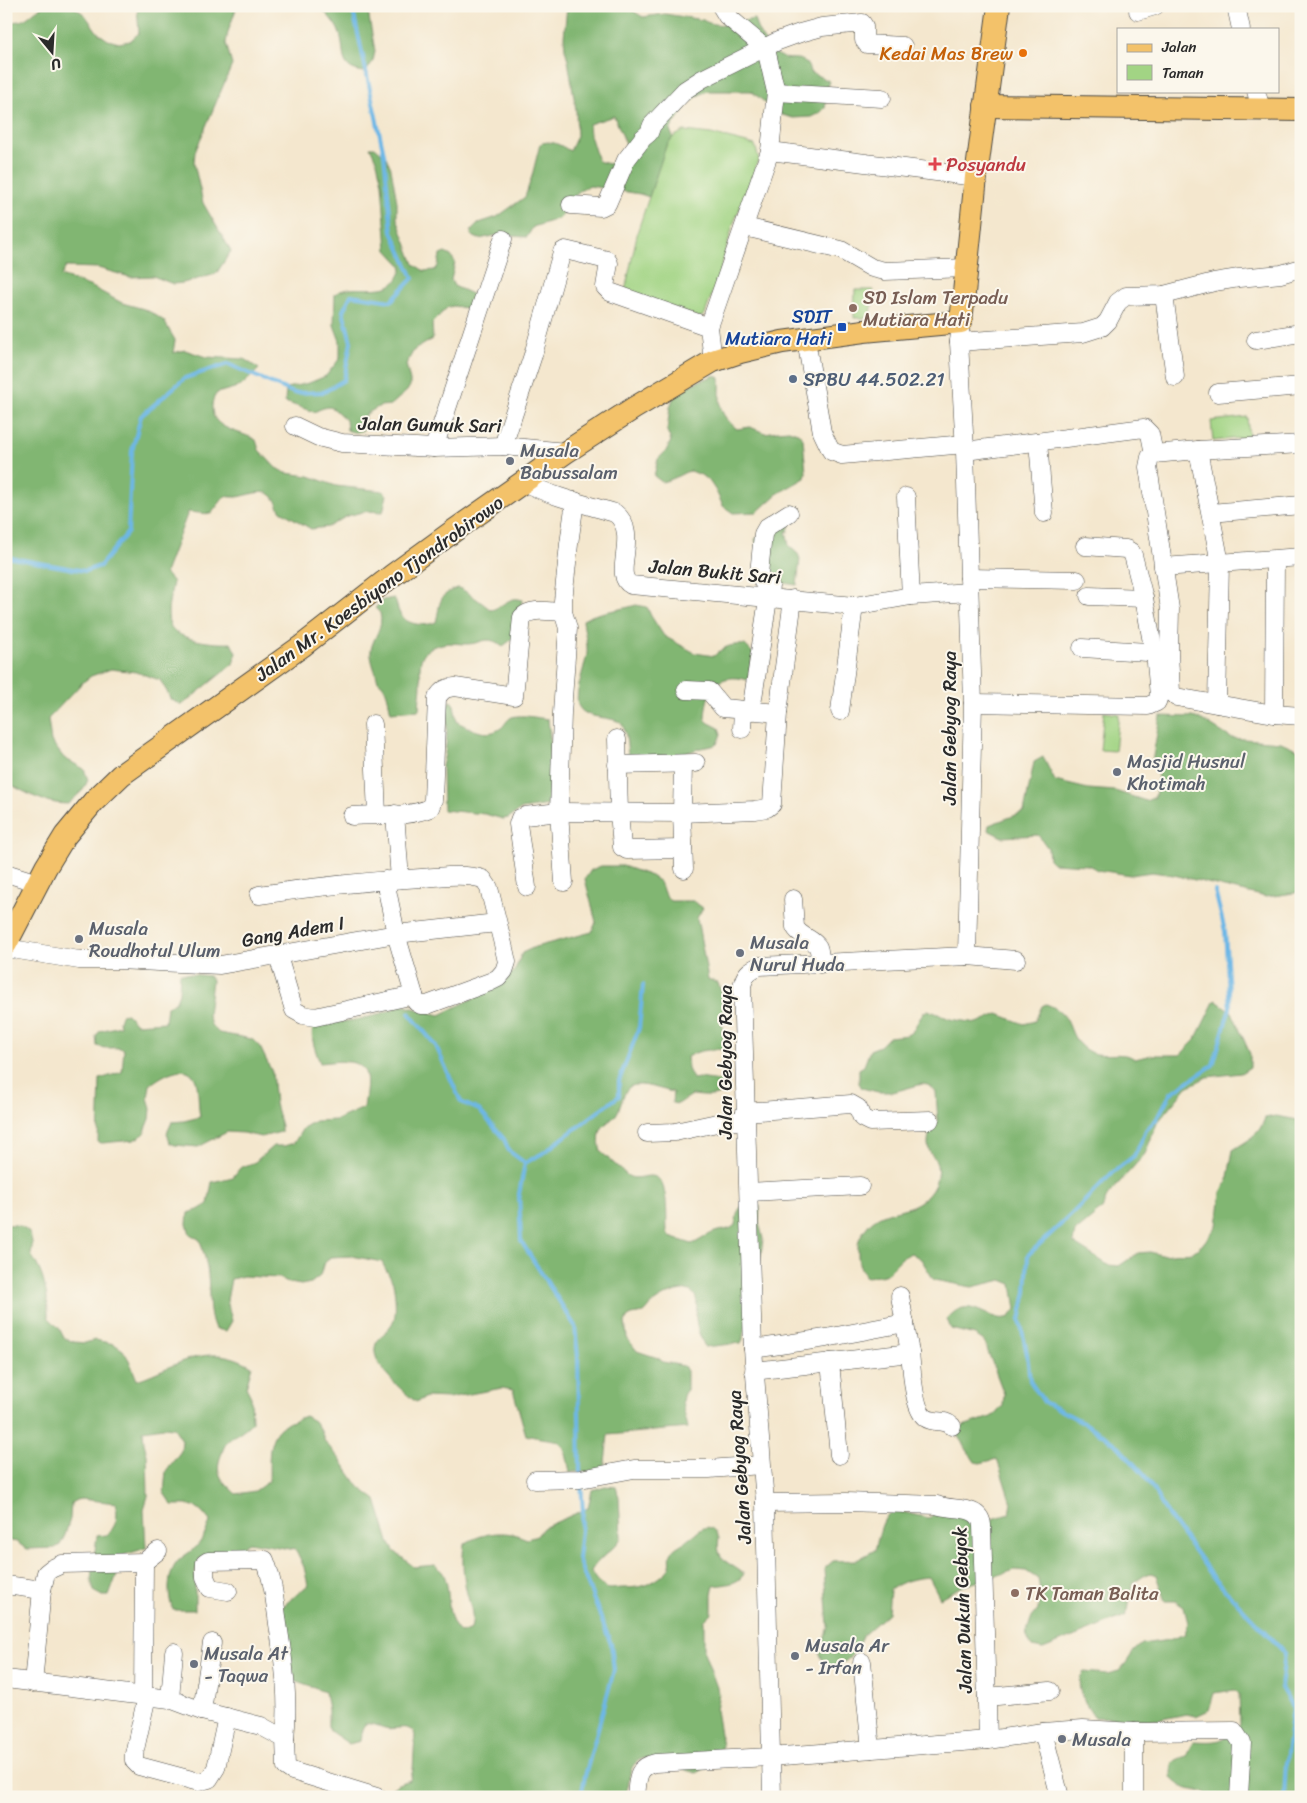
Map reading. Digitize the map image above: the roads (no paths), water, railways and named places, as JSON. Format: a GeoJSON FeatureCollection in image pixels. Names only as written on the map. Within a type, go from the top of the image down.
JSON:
{"type":"FeatureCollection","features":[{"type":"Feature","properties":{"kind":"main road"},"geometry":{"type":"LineString","coordinates":[[959,332],[976,177],[999,6]]}},
{"type":"Feature","properties":{"kind":"main road"},"geometry":{"type":"LineString","coordinates":[[985,106],[1259,100],[1301,110]]}},
{"type":"Feature","properties":{"kind":"main road","name":"Jalan Mr. Koesbiyono Tjondrobirowo"},"geometry":{"type":"LineString","coordinates":[[6,946],[13,915],[38,883],[65,836],[94,801],[121,775],[302,646],[394,575],[566,452],[634,408],[713,361],[740,352],[782,342],[864,331],[959,332]]}},
{"type":"Feature","properties":{"kind":"street"},"geometry":{"type":"LineString","coordinates":[[713,361],[709,327],[770,150],[776,92],[766,49],[727,16],[721,6]]}},
{"type":"Feature","properties":{"kind":"street"},"geometry":{"type":"LineString","coordinates":[[1138,12],[1155,6]]}},
{"type":"Feature","properties":{"kind":"street"},"geometry":{"type":"LineString","coordinates":[[1236,6],[1241,28]]}},
{"type":"Feature","properties":{"kind":"street"},"geometry":{"type":"LineString","coordinates":[[571,205],[601,207],[607,204],[626,160],[643,138],[649,134],[652,126],[685,90],[702,79],[766,49],[778,41],[800,32],[822,27],[862,24],[864,26],[864,40],[867,44],[902,46]]}},
{"type":"Feature","properties":{"kind":"street"},"geometry":{"type":"LineString","coordinates":[[776,92],[882,98]]}},
{"type":"Feature","properties":{"kind":"street"},"geometry":{"type":"LineString","coordinates":[[770,150],[976,177]]}},
{"type":"Feature","properties":{"kind":"street"},"geometry":{"type":"LineString","coordinates":[[745,227],[841,250],[872,268],[885,271],[967,268]]}},
{"type":"Feature","properties":{"kind":"street"},"geometry":{"type":"LineString","coordinates":[[434,448],[503,240]]}},
{"type":"Feature","properties":{"kind":"street"},"geometry":{"type":"LineString","coordinates":[[503,446],[533,355],[562,252],[565,250],[606,260],[608,263],[606,287],[610,292],[709,327]]}},
{"type":"Feature","properties":{"kind":"street"},"geometry":{"type":"LineString","coordinates":[[959,332],[1083,333],[1102,327],[1108,321],[1118,302],[1126,296],[1164,295],[1214,282],[1281,274],[1301,268]]}},
{"type":"Feature","properties":{"kind":"street"},"geometry":{"type":"LineString","coordinates":[[1164,295],[1175,377]]}},
{"type":"Feature","properties":{"kind":"street","name":"Jalan Gebyog Raya"},"geometry":{"type":"LineString","coordinates":[[772,1797],[765,1503],[753,1349],[742,986],[745,975],[760,966],[967,956],[973,703],[965,448],[959,332]]}},
{"type":"Feature","properties":{"kind":"street"},"geometry":{"type":"LineString","coordinates":[[1256,340],[1301,333]]}},
{"type":"Feature","properties":{"kind":"street"},"geometry":{"type":"LineString","coordinates":[[806,340],[822,432],[831,451],[842,455],[1038,442],[1144,428],[1150,434],[1154,454]]}},
{"type":"Feature","properties":{"kind":"street"},"geometry":{"type":"LineString","coordinates":[[1218,393],[1301,386]]}},
{"type":"Feature","properties":{"kind":"street","name":"Jalan Gumuk Sari"},"geometry":{"type":"LineString","coordinates":[[295,426],[334,442],[434,448],[503,446],[566,452]]}},
{"type":"Feature","properties":{"kind":"street"},"geometry":{"type":"LineString","coordinates":[[1038,442],[1044,513]]}},
{"type":"Feature","properties":{"kind":"street"},"geometry":{"type":"LineString","coordinates":[[973,703],[1148,706],[1157,702],[1162,652],[1170,609],[1148,467],[1150,457],[1154,454],[1198,450],[1301,444]]}},
{"type":"Feature","properties":{"kind":"street"},"geometry":{"type":"LineString","coordinates":[[1198,450],[1220,564],[1217,704]]}},
{"type":"Feature","properties":{"kind":"street","name":"Jalan Bukit Sari"},"geometry":{"type":"LineString","coordinates":[[524,482],[540,490],[615,513],[622,520],[627,534],[623,576],[627,583],[656,588],[769,591]]}},
{"type":"Feature","properties":{"kind":"street"},"geometry":{"type":"LineString","coordinates":[[906,497],[911,596]]}},
{"type":"Feature","properties":{"kind":"street"},"geometry":{"type":"LineString","coordinates":[[564,882],[559,812],[562,713],[568,628],[563,602],[575,501]]}},
{"type":"Feature","properties":{"kind":"street"},"geometry":{"type":"LineString","coordinates":[[1211,512],[1301,505]]}},
{"type":"Feature","properties":{"kind":"street"},"geometry":{"type":"LineString","coordinates":[[742,729],[769,591],[759,574],[763,534],[767,527],[789,512]]}},
{"type":"Feature","properties":{"kind":"street"},"geometry":{"type":"LineString","coordinates":[[1085,546],[1129,550],[1131,552],[1144,598],[1153,648],[1162,652]]}},
{"type":"Feature","properties":{"kind":"street"},"geometry":{"type":"LineString","coordinates":[[1163,567],[1301,557]]}},
{"type":"Feature","properties":{"kind":"street"},"geometry":{"type":"LineString","coordinates":[[1274,714],[1275,560]]}},
{"type":"Feature","properties":{"kind":"street"},"geometry":{"type":"LineString","coordinates":[[800,600],[854,606],[969,585],[1077,580]]}},
{"type":"Feature","properties":{"kind":"street"},"geometry":{"type":"LineString","coordinates":[[527,887],[518,824],[520,818],[525,816],[559,812],[682,812],[761,810],[770,807],[772,804],[778,713],[800,600],[808,593],[806,590],[769,591]]}},
{"type":"Feature","properties":{"kind":"street"},"geometry":{"type":"LineString","coordinates":[[1089,596],[1144,598]]}},
{"type":"Feature","properties":{"kind":"street"},"geometry":{"type":"LineString","coordinates":[[840,712],[854,606]]}},
{"type":"Feature","properties":{"kind":"street"},"geometry":{"type":"LineString","coordinates":[[352,816],[422,812],[430,808],[434,800],[437,698],[441,691],[446,688],[455,688],[514,696],[522,617],[526,613],[538,611],[564,612]]}},
{"type":"Feature","properties":{"kind":"street"},"geometry":{"type":"LineString","coordinates":[[1082,648],[1162,652]]}},
{"type":"Feature","properties":{"kind":"street"},"geometry":{"type":"LineString","coordinates":[[1162,652],[1171,692],[1176,698],[1274,714],[1301,716]]}},
{"type":"Feature","properties":{"kind":"street"},"geometry":{"type":"LineString","coordinates":[[686,690],[709,691],[723,708],[778,713]]}},
{"type":"Feature","properties":{"kind":"street"},"geometry":{"type":"LineString","coordinates":[[373,724],[377,814]]}},
{"type":"Feature","properties":{"kind":"street"},"geometry":{"type":"LineString","coordinates":[[617,739],[622,847],[627,850],[683,848]]}},
{"type":"Feature","properties":{"kind":"street"},"geometry":{"type":"LineString","coordinates":[[617,765],[689,763],[682,812],[684,869]]}},
{"type":"Feature","properties":{"kind":"street"},"geometry":{"type":"LineString","coordinates":[[259,896],[316,887],[393,880],[467,876],[483,879],[489,888],[507,962],[504,971],[498,978],[427,1005],[421,1005],[416,1002],[396,934],[393,880],[395,814]]}},
{"type":"Feature","properties":{"kind":"street"},"geometry":{"type":"LineString","coordinates":[[6,873],[38,883]]}},
{"type":"Feature","properties":{"kind":"street"},"geometry":{"type":"LineString","coordinates":[[793,899],[795,927],[797,931],[818,947],[820,964]]}},
{"type":"Feature","properties":{"kind":"street","name":"Gang Adem I"},"geometry":{"type":"LineString","coordinates":[[6,946],[79,960],[220,965],[396,934],[497,923]]}},
{"type":"Feature","properties":{"kind":"street"},"geometry":{"type":"LineString","coordinates":[[278,956],[294,1010],[309,1017],[361,1008],[414,995]]}},
{"type":"Feature","properties":{"kind":"street"},"geometry":{"type":"LineString","coordinates":[[967,956],[1016,960]]}},
{"type":"Feature","properties":{"kind":"street"},"geometry":{"type":"LineString","coordinates":[[647,1133],[675,1132],[745,1116],[851,1104],[858,1108],[862,1118],[870,1122],[930,1120]]}},
{"type":"Feature","properties":{"kind":"street"},"geometry":{"type":"LineString","coordinates":[[749,1192],[860,1186]]}},
{"type":"Feature","properties":{"kind":"street"},"geometry":{"type":"LineString","coordinates":[[900,1296],[905,1323],[905,1353],[920,1411],[924,1417],[930,1420],[946,1421],[952,1426]]}},
{"type":"Feature","properties":{"kind":"street"},"geometry":{"type":"LineString","coordinates":[[753,1349],[905,1323]]}},
{"type":"Feature","properties":{"kind":"street"},"geometry":{"type":"LineString","coordinates":[[754,1371],[905,1353]]}},
{"type":"Feature","properties":{"kind":"street"},"geometry":{"type":"LineString","coordinates":[[830,1362],[839,1455]]}},
{"type":"Feature","properties":{"kind":"street"},"geometry":{"type":"LineString","coordinates":[[536,1480],[581,1479],[634,1469],[709,1469],[761,1465]]}},
{"type":"Feature","properties":{"kind":"street","name":"Jalan Dukuh Gebyok"},"geometry":{"type":"LineString","coordinates":[[765,1503],[846,1502],[937,1505],[945,1508],[966,1509],[979,1516],[982,1525],[988,1740]]}},
{"type":"Feature","properties":{"kind":"street"},"geometry":{"type":"LineString","coordinates":[[33,1682],[42,1590],[46,1573],[62,1564],[144,1562],[158,1551]]}},
{"type":"Feature","properties":{"kind":"street"},"geometry":{"type":"LineString","coordinates":[[228,1592],[210,1588],[205,1577],[205,1563],[208,1561],[265,1560],[273,1586],[285,1668],[288,1719],[285,1739],[286,1767],[292,1772],[377,1797]]}},
{"type":"Feature","properties":{"kind":"street"},"geometry":{"type":"LineString","coordinates":[[144,1562],[145,1696],[134,1761],[139,1766],[198,1782],[209,1779],[216,1768],[227,1717]]}},
{"type":"Feature","properties":{"kind":"street"},"geometry":{"type":"LineString","coordinates":[[6,1585],[42,1590]]}},
{"type":"Feature","properties":{"kind":"street"},"geometry":{"type":"LineString","coordinates":[[202,1712],[212,1643]]}},
{"type":"Feature","properties":{"kind":"street"},"geometry":{"type":"LineString","coordinates":[[170,1699],[174,1652]]}},
{"type":"Feature","properties":{"kind":"street"},"geometry":{"type":"LineString","coordinates":[[862,1662],[871,1749]]}},
{"type":"Feature","properties":{"kind":"street"},"geometry":{"type":"LineString","coordinates":[[6,1679],[170,1699],[202,1712],[261,1726],[285,1739]]}},
{"type":"Feature","properties":{"kind":"street"},"geometry":{"type":"LineString","coordinates":[[987,1697],[1050,1691]]}},
{"type":"Feature","properties":{"kind":"street"},"geometry":{"type":"LineString","coordinates":[[636,1797],[640,1770],[647,1764],[770,1757],[988,1740],[1043,1732],[1083,1729],[1134,1732],[1234,1730],[1242,1743],[1239,1797]]}},
{"type":"Feature","properties":{"kind":"street"},"geometry":{"type":"LineString","coordinates":[[1043,1732],[1060,1797]]}},
{"type":"Feature","properties":{"kind":"street"},"geometry":{"type":"LineString","coordinates":[[1134,1732],[1134,1797]]}},
{"type":"Feature","properties":{"kind":"waterway"},"geometry":{"type":"LineString","coordinates":[[6,557],[85,571],[100,566],[128,532],[132,451],[141,416],[185,378],[228,364],[294,393],[324,392],[344,380],[351,342],[343,311],[351,295],[391,301],[413,278],[392,232],[384,154],[352,6]]}},
{"type":"Feature","properties":{"kind":"waterway"},"geometry":{"type":"LineString","coordinates":[[1215,891],[1225,931],[1230,1008],[1213,1065],[1171,1093],[1156,1120],[1146,1130],[1134,1156],[1112,1173],[1028,1255],[1026,1292],[1020,1320],[1030,1381],[1044,1402],[1083,1422],[1116,1444],[1145,1476],[1168,1515],[1214,1578],[1285,1653],[1281,1688],[1293,1708],[1286,1762],[1284,1797]]}},
{"type":"Feature","properties":{"kind":"waterway"},"geometry":{"type":"LineString","coordinates":[[580,1473],[578,1357],[575,1326],[521,1241],[519,1194],[525,1163],[543,1153],[619,1096],[619,1081],[639,1028],[643,985]]}},
{"type":"Feature","properties":{"kind":"waterway"},"geometry":{"type":"LineString","coordinates":[[409,1013],[436,1046],[461,1102],[479,1110],[504,1139],[509,1151],[525,1163]]}},
{"type":"Feature","properties":{"kind":"waterway"},"geometry":{"type":"LineString","coordinates":[[581,1483],[583,1512],[578,1559],[611,1644],[614,1670],[581,1797]]}},
{"type":"Feature","properties":{"kind":"place","name":"Kedai Mas Brew"},"geometry":{"type":"Point","coordinates":[1023,53]}},
{"type":"Feature","properties":{"kind":"place","name":"Posyandu"},"geometry":{"type":"Point","coordinates":[935,164]}},
{"type":"Feature","properties":{"kind":"place","name":"SD Islam Terpadu Mutiara Hati"},"geometry":{"type":"Point","coordinates":[853,308]}},
{"type":"Feature","properties":{"kind":"place","name":"SDIT Mutiara Hati"},"geometry":{"type":"Point","coordinates":[842,327]}},
{"type":"Feature","properties":{"kind":"place","name":"SPBU 44.502.21"},"geometry":{"type":"Point","coordinates":[793,379]}},
{"type":"Feature","properties":{"kind":"place","name":"Musala Babussalam"},"geometry":{"type":"Point","coordinates":[510,461]}},
{"type":"Feature","properties":{"kind":"place","name":"Masjid Husnul Khotimah"},"geometry":{"type":"Point","coordinates":[1117,772]}},
{"type":"Feature","properties":{"kind":"place","name":"Musala Roudhotul Ulum"},"geometry":{"type":"Point","coordinates":[79,939]}},
{"type":"Feature","properties":{"kind":"place","name":"Musala Nurul Huda"},"geometry":{"type":"Point","coordinates":[740,953]}},
{"type":"Feature","properties":{"kind":"place","name":"TK Taman Balita"},"geometry":{"type":"Point","coordinates":[1015,1593]}},
{"type":"Feature","properties":{"kind":"place","name":"Musala Ar - Irfan"},"geometry":{"type":"Point","coordinates":[795,1656]}},
{"type":"Feature","properties":{"kind":"place","name":"Musala At - Taqwa"},"geometry":{"type":"Point","coordinates":[194,1664]}},
{"type":"Feature","properties":{"kind":"place","name":"Musala"},"geometry":{"type":"Point","coordinates":[1062,1739]}}]}
